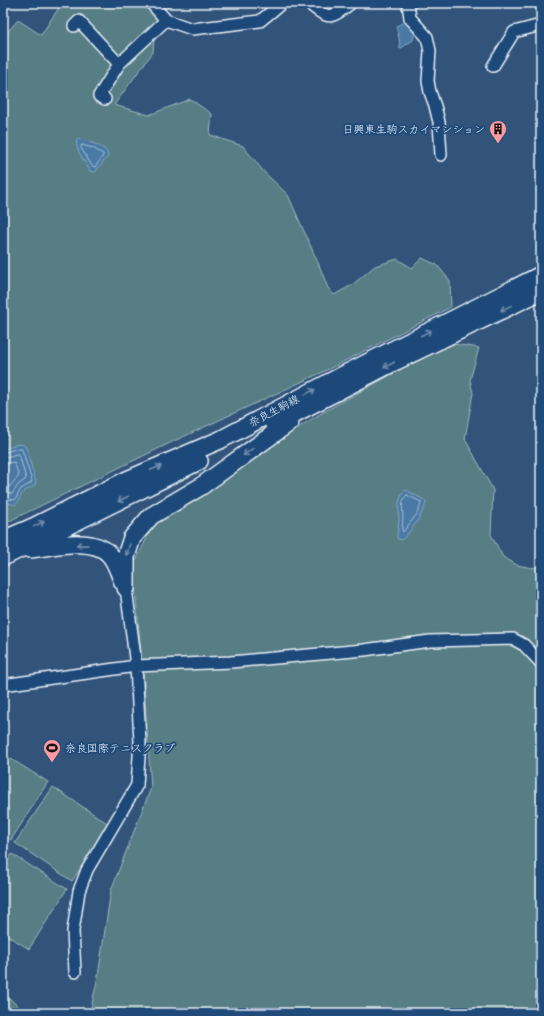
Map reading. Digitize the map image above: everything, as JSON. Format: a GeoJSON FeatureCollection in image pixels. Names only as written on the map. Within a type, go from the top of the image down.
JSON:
{"type":"FeatureCollection","features":[{"type":"Feature","properties":{"kind":"main road","name":"奈良生駒線"},"geometry":{"type":"LineString","coordinates":[[3,540],[33,527],[127,480],[220,440],[347,373],[541,275]]}},
{"type":"Feature","properties":{"kind":"main road","name":"奈良生駒線"},"geometry":{"type":"LineString","coordinates":[[10,554],[314,405],[396,361],[541,291]]}},
{"type":"Feature","properties":{"kind":"main road"},"geometry":{"type":"LineString","coordinates":[[126,588],[126,556],[132,538],[151,516],[200,487],[314,405]]}},
{"type":"Feature","properties":{"kind":"main road"},"geometry":{"type":"LineString","coordinates":[[10,554],[85,544],[98,547],[109,553],[126,588]]}},
{"type":"Feature","properties":{"kind":"street"},"geometry":{"type":"LineString","coordinates":[[150,3],[166,20],[192,29],[260,21],[282,3]]}},
{"type":"Feature","properties":{"kind":"street"},"geometry":{"type":"LineString","coordinates":[[308,3],[325,16],[334,16],[351,3]]}},
{"type":"Feature","properties":{"kind":"street"},"geometry":{"type":"LineString","coordinates":[[408,3],[410,18],[427,38],[430,51],[429,87],[439,122],[441,155]]}},
{"type":"Feature","properties":{"kind":"street"},"geometry":{"type":"LineString","coordinates":[[104,100],[99,96],[119,64],[166,20]]}},
{"type":"Feature","properties":{"kind":"street"},"geometry":{"type":"LineString","coordinates":[[74,26],[79,21],[119,64]]}},
{"type":"Feature","properties":{"kind":"street"},"geometry":{"type":"LineString","coordinates":[[493,66],[514,32],[537,26],[541,28]]}},
{"type":"Feature","properties":{"kind":"street"},"geometry":{"type":"LineString","coordinates":[[75,972],[73,931],[79,891],[87,870],[137,785],[140,742],[136,666],[126,588]]}},
{"type":"Feature","properties":{"kind":"street"},"geometry":{"type":"LineString","coordinates":[[3,685],[136,666],[231,662],[364,650],[430,642],[490,639],[513,640],[524,645],[541,663]]}},
{"type":"Feature","properties":{"kind":"green space"},"geometry":{"type":"Polygon","coordinates":[[[62,3],[176,3],[165,9],[155,26],[153,52],[114,105],[149,115],[190,99],[212,114],[210,135],[243,146],[264,172],[288,195],[328,288],[334,295],[352,285],[375,266],[397,259],[412,268],[422,258],[437,265],[450,281],[451,307],[327,370],[172,442],[3,524],[3,37],[18,20],[41,35],[62,3]]]}},
{"type":"Feature","properties":{"kind":"green space"},"geometry":{"type":"Polygon","coordinates":[[[448,343],[479,348],[470,380],[473,393],[465,439],[493,490],[491,535],[503,557],[517,565],[532,568],[541,566],[541,1013],[90,1013],[98,976],[111,890],[151,788],[144,683],[133,567],[153,525],[208,490],[281,438],[320,414],[448,343]]]}},
{"type":"Feature","properties":{"kind":"green space"},"geometry":{"type":"Polygon","coordinates":[[[3,754],[48,782],[11,840],[3,835],[3,754]]]}},
{"type":"Feature","properties":{"kind":"green space"},"geometry":{"type":"Polygon","coordinates":[[[53,787],[110,825],[72,881],[15,843],[53,787]]]}},
{"type":"Feature","properties":{"kind":"green space"},"geometry":{"type":"Polygon","coordinates":[[[12,854],[67,889],[29,949],[3,933],[3,867],[12,854]]]}},
{"type":"Feature","properties":{"kind":"green space"},"geometry":{"type":"Polygon","coordinates":[[[3,992],[25,1013],[3,1013],[3,992]]]}},
{"type":"Feature","properties":{"kind":"water"},"geometry":{"type":"Polygon","coordinates":[[[407,21],[415,32],[413,40],[400,49],[396,26],[407,21]]]}},
{"type":"Feature","properties":{"kind":"water"},"geometry":{"type":"Polygon","coordinates":[[[77,139],[96,144],[107,152],[108,156],[95,172],[90,171],[81,156],[77,147],[77,139]]]}},
{"type":"Feature","properties":{"kind":"water"},"geometry":{"type":"Polygon","coordinates":[[[22,444],[26,447],[36,483],[22,494],[17,504],[14,504],[3,501],[3,450],[14,445],[22,444]]]}},
{"type":"Feature","properties":{"kind":"water"},"geometry":{"type":"Polygon","coordinates":[[[406,490],[426,501],[416,522],[401,540],[397,538],[399,504],[400,498],[406,490]]]}},
{"type":"Feature","properties":{"kind":"place","name":"日興東生駒スカイマンション"},"geometry":{"type":"Point","coordinates":[498,144]}},
{"type":"Feature","properties":{"kind":"place","name":"奈良国際テニスクラブ"},"geometry":{"type":"Point","coordinates":[52,763]}}]}
